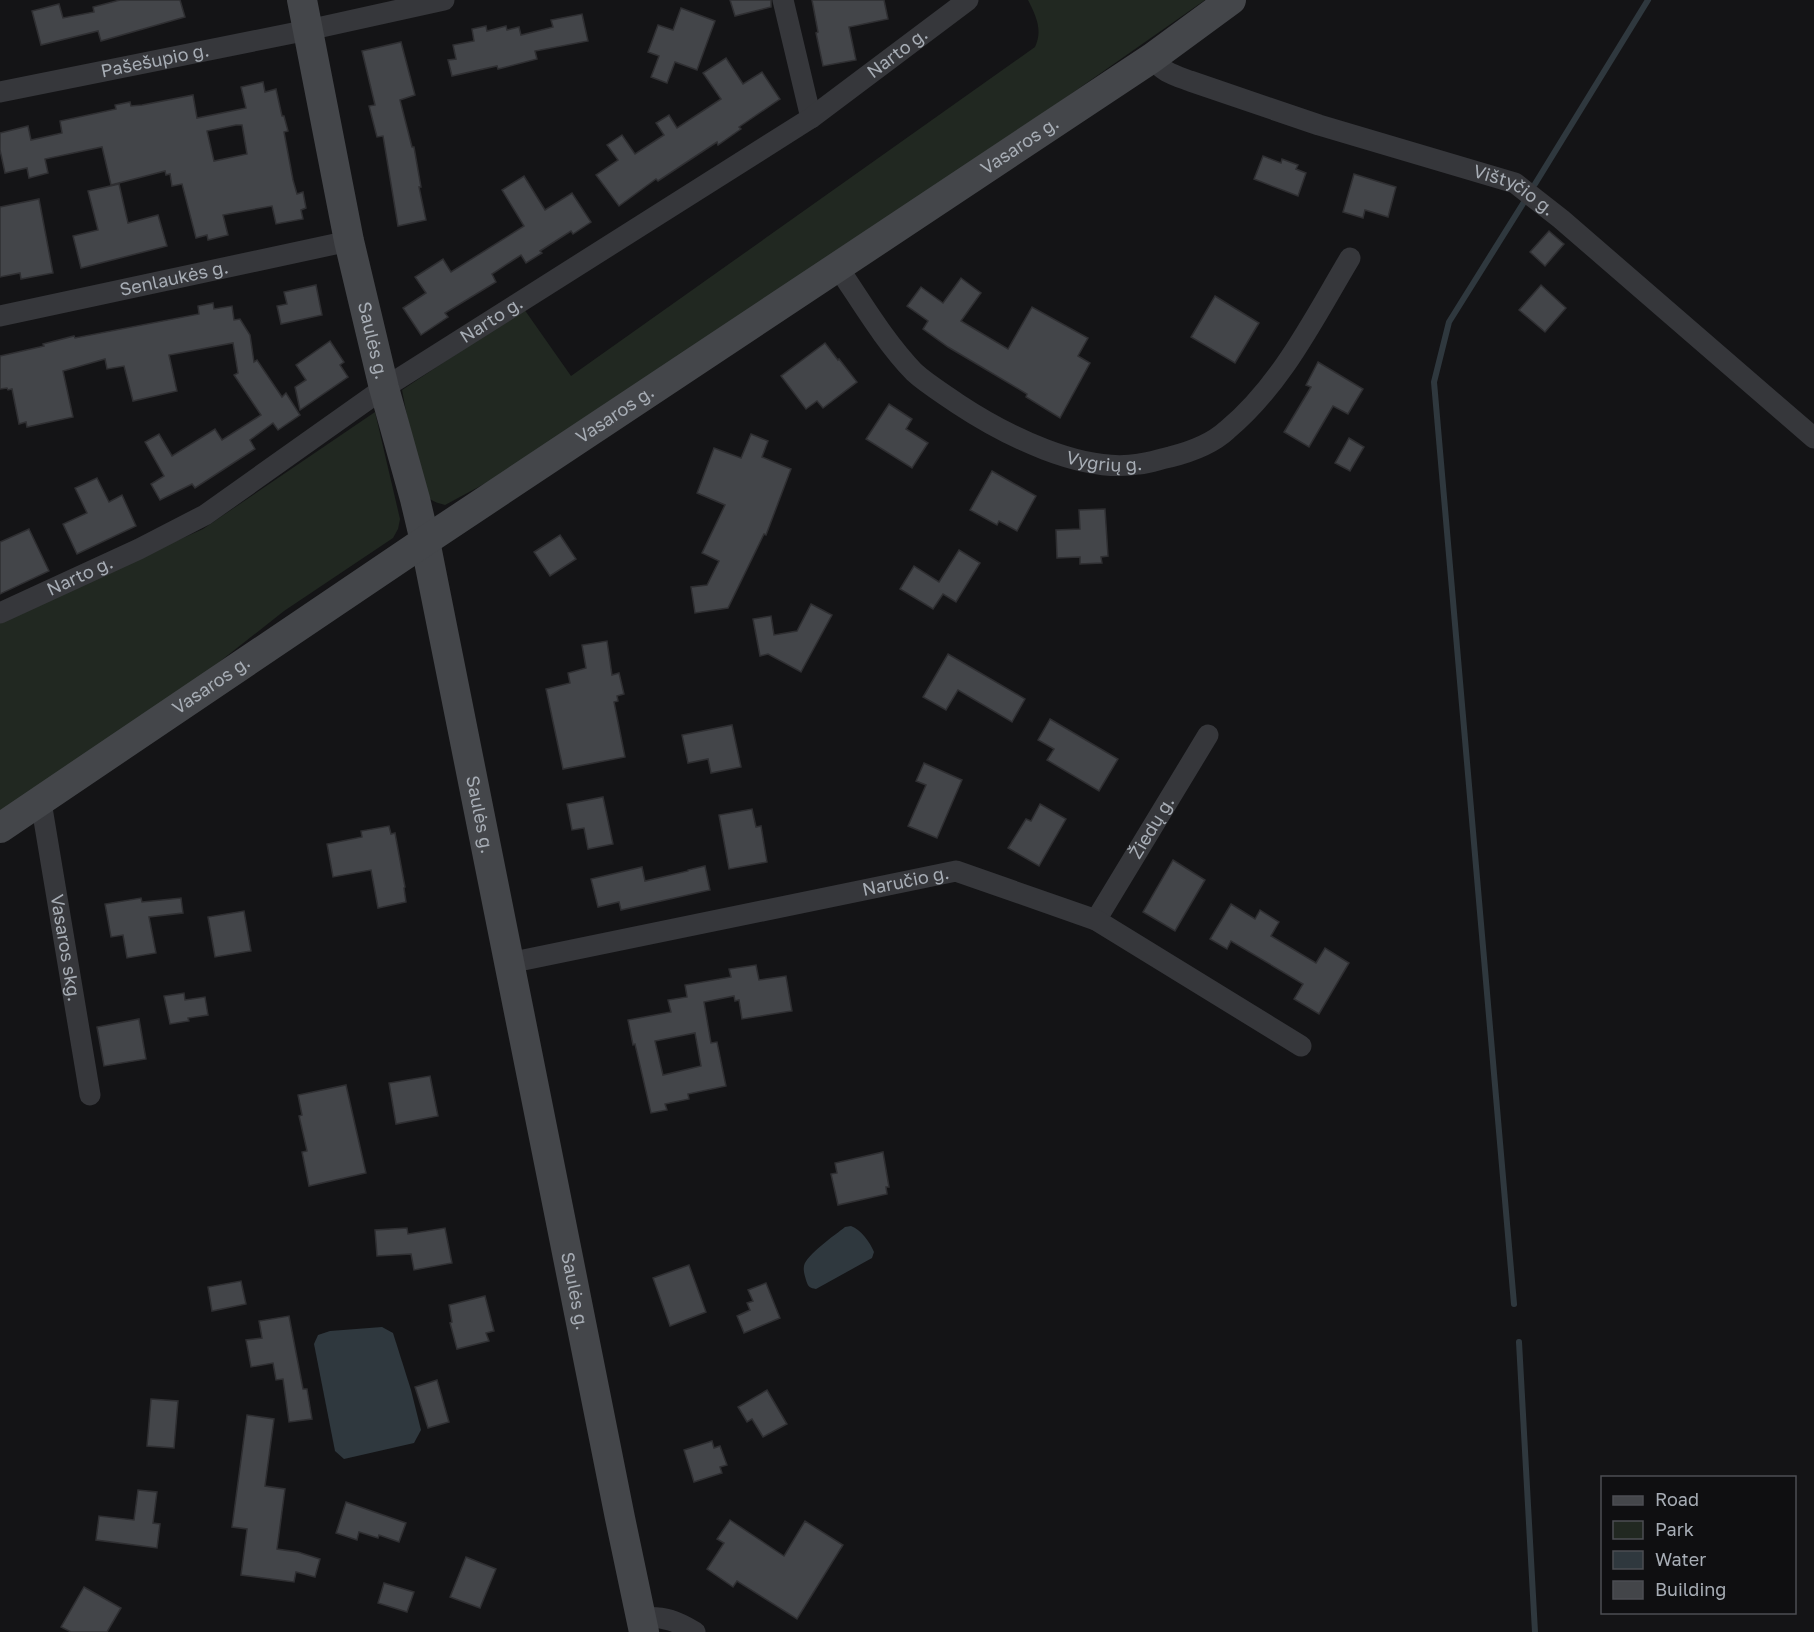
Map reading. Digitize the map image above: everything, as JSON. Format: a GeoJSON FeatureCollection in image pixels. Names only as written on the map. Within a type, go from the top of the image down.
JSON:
{"type":"FeatureCollection","features":[{"type":"Feature","properties":{"kind":"main road","name":"Saulės g."},"geometry":{"type":"LineString","coordinates":[[302,0],[349,241],[384,388],[425,541],[643,1625]]}},
{"type":"Feature","properties":{"kind":"main road","name":"Vasaros g."},"geometry":{"type":"LineString","coordinates":[[0,828],[425,541],[1152,58],[1231,0]]}},
{"type":"Feature","properties":{"kind":"street","name":"Pašešupio g."},"geometry":{"type":"LineString","coordinates":[[0,92],[444,0]]}},
{"type":"Feature","properties":{"kind":"street"},"geometry":{"type":"LineString","coordinates":[[783,0],[811,118]]}},
{"type":"Feature","properties":{"kind":"street","name":"Narto g."},"geometry":{"type":"LineString","coordinates":[[0,613],[139,549],[205,515],[384,388],[811,118],[968,0]]}},
{"type":"Feature","properties":{"kind":"street","name":"Vištyčio g."},"geometry":{"type":"LineString","coordinates":[[1152,58],[1159,67],[1190,81],[1319,124],[1515,183],[1561,219],[1814,438]]}},
{"type":"Feature","properties":{"kind":"street","name":"Senlaukės g."},"geometry":{"type":"LineString","coordinates":[[0,316],[349,241]]}},
{"type":"Feature","properties":{"kind":"street","name":"Vygrių g."},"geometry":{"type":"LineString","coordinates":[[837,266],[891,345],[915,373],[973,414],[1047,451],[1091,462],[1138,465],[1190,452],[1226,432],[1249,410],[1286,366],[1350,258]]}},
{"type":"Feature","properties":{"kind":"street","name":"Žiedų g."},"geometry":{"type":"LineString","coordinates":[[1096,920],[1208,735]]}},
{"type":"Feature","properties":{"kind":"street","name":"Vasaros skg."},"geometry":{"type":"LineString","coordinates":[[41,801],[90,1095]]}},
{"type":"Feature","properties":{"kind":"street","name":"Naručio g."},"geometry":{"type":"LineString","coordinates":[[509,963],[956,871],[1096,920],[1301,1046]]}},
{"type":"Feature","properties":{"kind":"street"},"geometry":{"type":"LineString","coordinates":[[643,1625],[658,1617],[675,1621],[695,1632]]}},
{"type":"Feature","properties":{"kind":"green space"},"geometry":{"type":"Polygon","coordinates":[[[1028,0],[1205,0],[1021,129],[510,470],[445,505],[431,500],[421,489],[402,390],[524,309],[571,376],[1035,47],[1038,29],[1036,17],[1028,0]]]}},
{"type":"Feature","properties":{"kind":"green space"},"geometry":{"type":"Polygon","coordinates":[[[375,412],[400,519],[393,538],[284,611],[171,700],[0,813],[0,620],[203,529],[375,412]]]}},
{"type":"Feature","properties":{"kind":"water"},"geometry":{"type":"Polygon","coordinates":[[[851,1226],[868,1240],[874,1252],[872,1258],[816,1289],[810,1287],[804,1272],[806,1261],[828,1240],[845,1227],[851,1226]]]}},
{"type":"Feature","properties":{"kind":"water"},"geometry":{"type":"Polygon","coordinates":[[[382,1327],[393,1333],[421,1430],[414,1443],[344,1459],[335,1451],[314,1344],[318,1335],[330,1331],[382,1327]]]}},
{"type":"Feature","properties":{"kind":"building"},"geometry":{"type":"Polygon","coordinates":[[[120,0],[180,0],[185,17],[101,41],[98,31],[41,45],[32,11],[59,4],[63,18],[94,12],[93,7],[120,0]]]}},
{"type":"Feature","properties":{"kind":"building"},"geometry":{"type":"Polygon","coordinates":[[[730,0],[771,0],[771,7],[735,16],[730,0]]]}},
{"type":"Feature","properties":{"kind":"building"},"geometry":{"type":"Polygon","coordinates":[[[812,0],[884,0],[888,19],[849,27],[856,60],[823,66],[812,0]]]}},
{"type":"Feature","properties":{"kind":"building"},"geometry":{"type":"Polygon","coordinates":[[[681,8],[715,21],[697,70],[675,62],[667,83],[651,77],[659,56],[648,52],[658,25],[673,30],[681,8]]]}},
{"type":"Feature","properties":{"kind":"building"},"geometry":{"type":"Polygon","coordinates":[[[582,14],[588,41],[535,51],[537,59],[498,69],[497,66],[452,76],[448,60],[456,59],[453,45],[474,41],[472,29],[486,26],[487,31],[506,26],[507,30],[519,27],[521,35],[553,27],[551,20],[582,14]]]}},
{"type":"Feature","properties":{"kind":"building"},"geometry":{"type":"Polygon","coordinates":[[[401,42],[415,95],[400,100],[412,147],[414,147],[426,220],[398,226],[383,136],[377,137],[369,106],[375,105],[362,51],[401,42]]]}},
{"type":"Feature","properties":{"kind":"building"},"geometry":{"type":"Polygon","coordinates":[[[726,58],[743,84],[762,72],[780,99],[739,127],[741,129],[718,145],[717,142],[658,181],[656,179],[619,206],[596,175],[618,160],[607,145],[622,135],[635,154],[664,135],[656,123],[669,115],[677,128],[721,99],[703,73],[726,58]]]}},
{"type":"Feature","properties":{"kind":"building"},"geometry":{"type":"Polygon","coordinates":[[[263,82],[265,92],[276,89],[288,131],[284,132],[293,180],[297,194],[303,192],[306,208],[301,210],[303,219],[276,224],[272,206],[223,215],[228,235],[208,240],[207,235],[196,238],[182,184],[172,186],[170,174],[166,175],[165,171],[111,185],[102,147],[45,159],[48,173],[29,178],[27,168],[5,173],[0,150],[0,133],[28,126],[31,140],[62,133],[60,121],[116,109],[115,105],[130,102],[131,106],[142,105],[193,95],[197,118],[246,108],[241,87],[263,82]],[[242,125],[207,131],[214,161],[247,154],[242,125]]]}},
{"type":"Feature","properties":{"kind":"building"},"geometry":{"type":"Polygon","coordinates":[[[1263,156],[1281,163],[1282,159],[1298,165],[1296,169],[1306,173],[1298,196],[1254,179],[1263,156]]]}},
{"type":"Feature","properties":{"kind":"building"},"geometry":{"type":"Polygon","coordinates":[[[1354,174],[1396,187],[1388,217],[1365,210],[1363,218],[1343,212],[1354,174]]]}},
{"type":"Feature","properties":{"kind":"building"},"geometry":{"type":"Polygon","coordinates":[[[524,176],[545,210],[572,193],[591,222],[573,234],[571,231],[526,263],[521,255],[492,274],[496,282],[445,313],[448,317],[421,335],[403,308],[426,293],[415,277],[443,259],[451,272],[524,226],[502,190],[524,176]]]}},
{"type":"Feature","properties":{"kind":"building"},"geometry":{"type":"Polygon","coordinates":[[[119,184],[128,223],[158,215],[167,246],[81,268],[73,236],[98,230],[88,191],[119,184]]]}},
{"type":"Feature","properties":{"kind":"building"},"geometry":{"type":"Polygon","coordinates":[[[39,199],[53,273],[21,279],[20,273],[0,277],[0,207],[39,199]]]}},
{"type":"Feature","properties":{"kind":"building"},"geometry":{"type":"Polygon","coordinates":[[[1549,231],[1564,244],[1545,266],[1530,252],[1549,231]]]}},
{"type":"Feature","properties":{"kind":"building"},"geometry":{"type":"Polygon","coordinates":[[[961,278],[981,293],[961,321],[1008,349],[1032,307],[1088,338],[1078,356],[1090,363],[1060,418],[1026,397],[1027,394],[948,347],[923,329],[928,321],[907,306],[921,287],[943,303],[961,278]]]}},
{"type":"Feature","properties":{"kind":"building"},"geometry":{"type":"Polygon","coordinates":[[[316,285],[322,315],[281,324],[277,306],[287,304],[284,292],[316,285]]]}},
{"type":"Feature","properties":{"kind":"building"},"geometry":{"type":"Polygon","coordinates":[[[1541,285],[1566,308],[1545,332],[1519,310],[1541,285]]]}},
{"type":"Feature","properties":{"kind":"building"},"geometry":{"type":"Polygon","coordinates":[[[1215,296],[1259,323],[1235,363],[1191,337],[1215,296]]]}},
{"type":"Feature","properties":{"kind":"building"},"geometry":{"type":"Polygon","coordinates":[[[213,303],[214,309],[232,306],[234,320],[240,319],[250,335],[254,362],[257,360],[282,397],[286,393],[300,415],[278,430],[273,423],[250,440],[255,449],[195,488],[192,484],[160,500],[151,484],[164,476],[145,442],[159,434],[172,456],[215,429],[222,440],[261,415],[234,375],[238,373],[233,343],[169,355],[177,391],[133,401],[124,366],[107,369],[105,359],[63,371],[73,417],[27,427],[26,422],[19,424],[12,389],[0,389],[0,356],[44,346],[43,344],[74,336],[75,338],[199,314],[198,306],[213,303]]]}},
{"type":"Feature","properties":{"kind":"building"},"geometry":{"type":"Polygon","coordinates":[[[330,341],[344,362],[340,365],[348,377],[300,410],[295,387],[306,380],[296,365],[330,341]]]}},
{"type":"Feature","properties":{"kind":"building"},"geometry":{"type":"Polygon","coordinates":[[[825,343],[857,382],[823,408],[817,401],[806,409],[781,376],[825,343]]]}},
{"type":"Feature","properties":{"kind":"building"},"geometry":{"type":"Polygon","coordinates":[[[1318,362],[1363,389],[1348,414],[1333,406],[1309,447],[1284,432],[1311,387],[1306,385],[1318,362]]]}},
{"type":"Feature","properties":{"kind":"building"},"geometry":{"type":"Polygon","coordinates":[[[889,404],[912,419],[906,429],[928,443],[912,468],[866,439],[889,404]]]}},
{"type":"Feature","properties":{"kind":"building"},"geometry":{"type":"Polygon","coordinates":[[[751,434],[768,441],[762,457],[791,469],[766,535],[764,534],[728,608],[695,613],[691,587],[707,585],[719,561],[702,553],[725,505],[697,493],[714,448],[741,458],[751,434]]]}},
{"type":"Feature","properties":{"kind":"building"},"geometry":{"type":"Polygon","coordinates":[[[1349,438],[1364,447],[1350,471],[1335,463],[1349,438]]]}},
{"type":"Feature","properties":{"kind":"building"},"geometry":{"type":"Polygon","coordinates":[[[992,471],[1036,496],[1017,531],[999,521],[997,525],[970,510],[992,471]]]}},
{"type":"Feature","properties":{"kind":"building"},"geometry":{"type":"Polygon","coordinates":[[[97,478],[109,502],[122,495],[136,526],[77,554],[63,524],[87,513],[75,488],[97,478]]]}},
{"type":"Feature","properties":{"kind":"building"},"geometry":{"type":"Polygon","coordinates":[[[1105,509],[1108,556],[1101,557],[1102,563],[1080,564],[1080,557],[1057,558],[1056,530],[1080,529],[1079,510],[1105,509]]]}},
{"type":"Feature","properties":{"kind":"building"},"geometry":{"type":"Polygon","coordinates":[[[29,529],[49,571],[0,594],[0,542],[29,529]]]}},
{"type":"Feature","properties":{"kind":"building"},"geometry":{"type":"Polygon","coordinates":[[[560,535],[576,559],[550,576],[534,552],[560,535]]]}},
{"type":"Feature","properties":{"kind":"building"},"geometry":{"type":"Polygon","coordinates":[[[959,550],[980,563],[956,602],[943,594],[933,609],[900,589],[914,566],[939,582],[959,550]]]}},
{"type":"Feature","properties":{"kind":"building"},"geometry":{"type":"Polygon","coordinates":[[[811,604],[832,615],[801,672],[768,654],[760,656],[753,619],[771,616],[774,635],[797,631],[811,604]]]}},
{"type":"Feature","properties":{"kind":"building"},"geometry":{"type":"Polygon","coordinates":[[[607,641],[612,675],[619,673],[624,694],[617,696],[618,701],[614,702],[625,757],[563,769],[546,689],[570,683],[568,673],[586,668],[582,645],[607,641]]]}},
{"type":"Feature","properties":{"kind":"building"},"geometry":{"type":"Polygon","coordinates":[[[948,654],[1025,699],[1012,722],[958,690],[946,710],[923,697],[948,654]]]}},
{"type":"Feature","properties":{"kind":"building"},"geometry":{"type":"Polygon","coordinates":[[[1050,719],[1118,759],[1099,791],[1047,760],[1054,749],[1038,740],[1050,719]]]}},
{"type":"Feature","properties":{"kind":"building"},"geometry":{"type":"Polygon","coordinates":[[[732,725],[741,767],[711,773],[708,759],[688,763],[682,735],[732,725]]]}},
{"type":"Feature","properties":{"kind":"building"},"geometry":{"type":"Polygon","coordinates":[[[924,763],[962,780],[937,838],[908,826],[926,785],[916,781],[924,763]]]}},
{"type":"Feature","properties":{"kind":"building"},"geometry":{"type":"Polygon","coordinates":[[[603,797],[613,844],[588,849],[584,828],[572,830],[567,804],[603,797]]]}},
{"type":"Feature","properties":{"kind":"building"},"geometry":{"type":"Polygon","coordinates":[[[1040,804],[1066,819],[1039,866],[1008,848],[1026,819],[1031,821],[1040,804]]]}},
{"type":"Feature","properties":{"kind":"building"},"geometry":{"type":"Polygon","coordinates":[[[752,809],[756,827],[761,826],[767,862],[729,869],[719,815],[752,809]]]}},
{"type":"Feature","properties":{"kind":"building"},"geometry":{"type":"Polygon","coordinates":[[[389,826],[391,834],[395,833],[406,902],[378,908],[371,870],[333,877],[327,844],[362,837],[361,831],[389,826]]]}},
{"type":"Feature","properties":{"kind":"building"},"geometry":{"type":"Polygon","coordinates":[[[1173,860],[1205,880],[1175,931],[1143,912],[1173,860]]]}},
{"type":"Feature","properties":{"kind":"building"},"geometry":{"type":"Polygon","coordinates":[[[705,866],[710,890],[621,910],[619,902],[598,907],[591,879],[642,867],[645,881],[705,866]]]}},
{"type":"Feature","properties":{"kind":"building"},"geometry":{"type":"Polygon","coordinates":[[[141,898],[142,902],[181,898],[183,913],[149,917],[156,953],[127,958],[123,935],[111,937],[105,904],[141,898]]]}},
{"type":"Feature","properties":{"kind":"building"},"geometry":{"type":"Polygon","coordinates":[[[1231,904],[1255,919],[1260,910],[1279,922],[1271,936],[1316,963],[1325,948],[1349,963],[1319,1014],[1294,999],[1303,984],[1231,941],[1227,949],[1210,939],[1231,904]]]}},
{"type":"Feature","properties":{"kind":"building"},"geometry":{"type":"Polygon","coordinates":[[[244,911],[251,951],[215,957],[208,917],[244,911]]]}},
{"type":"Feature","properties":{"kind":"building"},"geometry":{"type":"Polygon","coordinates":[[[756,965],[759,980],[786,976],[792,1011],[742,1019],[739,1000],[735,1001],[734,996],[704,1002],[711,1043],[717,1042],[726,1086],[688,1094],[689,1099],[665,1104],[667,1110],[651,1113],[628,1020],[671,1012],[668,1000],[687,997],[685,985],[731,977],[729,969],[756,965]],[[695,1033],[655,1041],[663,1075],[701,1066],[695,1033]]]}},
{"type":"Feature","properties":{"kind":"building"},"geometry":{"type":"Polygon","coordinates":[[[184,993],[185,1000],[205,997],[208,1015],[170,1024],[164,996],[184,993]]]}},
{"type":"Feature","properties":{"kind":"building"},"geometry":{"type":"Polygon","coordinates":[[[139,1019],[146,1059],[104,1066],[97,1027],[139,1019]]]}},
{"type":"Feature","properties":{"kind":"building"},"geometry":{"type":"Polygon","coordinates":[[[430,1076],[438,1116],[396,1124],[389,1083],[430,1076]]]}},
{"type":"Feature","properties":{"kind":"building"},"geometry":{"type":"Polygon","coordinates":[[[346,1085],[366,1173],[309,1186],[302,1152],[307,1151],[299,1116],[302,1115],[298,1095],[346,1085]]]}},
{"type":"Feature","properties":{"kind":"building"},"geometry":{"type":"Polygon","coordinates":[[[883,1152],[889,1187],[886,1187],[887,1194],[838,1205],[831,1174],[837,1173],[835,1163],[883,1152]]]}},
{"type":"Feature","properties":{"kind":"building"},"geometry":{"type":"Polygon","coordinates":[[[407,1228],[408,1234],[445,1228],[452,1263],[414,1270],[411,1254],[377,1256],[375,1230],[407,1228]]]}},
{"type":"Feature","properties":{"kind":"building"},"geometry":{"type":"Polygon","coordinates":[[[689,1265],[706,1312],[670,1326],[653,1278],[689,1265]]]}},
{"type":"Feature","properties":{"kind":"building"},"geometry":{"type":"Polygon","coordinates":[[[241,1281],[246,1304],[212,1311],[208,1287],[241,1281]]]}},
{"type":"Feature","properties":{"kind":"building"},"geometry":{"type":"Polygon","coordinates":[[[766,1283],[780,1318],[744,1333],[737,1316],[750,1310],[747,1303],[753,1301],[748,1290],[766,1283]]]}},
{"type":"Feature","properties":{"kind":"building"},"geometry":{"type":"Polygon","coordinates":[[[485,1296],[494,1331],[486,1333],[489,1341],[457,1349],[450,1323],[452,1322],[449,1305],[485,1296]]]}},
{"type":"Feature","properties":{"kind":"building"},"geometry":{"type":"Polygon","coordinates":[[[289,1316],[303,1389],[307,1389],[312,1419],[289,1422],[283,1379],[276,1380],[273,1363],[251,1367],[246,1340],[262,1338],[259,1321],[289,1316]]]}},
{"type":"Feature","properties":{"kind":"building"},"geometry":{"type":"Polygon","coordinates":[[[437,1380],[449,1422],[428,1428],[415,1387],[437,1380]]]}},
{"type":"Feature","properties":{"kind":"building"},"geometry":{"type":"Polygon","coordinates":[[[767,1390],[787,1424],[763,1437],[752,1419],[747,1422],[738,1407],[767,1390]]]}},
{"type":"Feature","properties":{"kind":"building"},"geometry":{"type":"Polygon","coordinates":[[[151,1399],[178,1401],[174,1448],[147,1446],[151,1399]]]}},
{"type":"Feature","properties":{"kind":"building"},"geometry":{"type":"Polygon","coordinates":[[[247,1415],[274,1419],[265,1486],[285,1489],[277,1549],[298,1552],[320,1559],[315,1577],[296,1572],[294,1582],[241,1575],[247,1529],[232,1527],[247,1415]]]}},
{"type":"Feature","properties":{"kind":"building"},"geometry":{"type":"Polygon","coordinates":[[[712,1441],[714,1448],[720,1446],[727,1465],[720,1467],[722,1473],[694,1482],[684,1450],[712,1441]]]}},
{"type":"Feature","properties":{"kind":"building"},"geometry":{"type":"Polygon","coordinates":[[[138,1490],[157,1492],[153,1523],[160,1524],[157,1548],[96,1540],[99,1516],[134,1520],[138,1490]]]}},
{"type":"Feature","properties":{"kind":"building"},"geometry":{"type":"Polygon","coordinates":[[[346,1502],[406,1523],[399,1542],[379,1535],[378,1538],[359,1532],[357,1540],[336,1533],[346,1502]]]}},
{"type":"Feature","properties":{"kind":"building"},"geometry":{"type":"Polygon","coordinates":[[[730,1520],[784,1556],[805,1521],[843,1545],[797,1619],[737,1581],[733,1587],[707,1569],[724,1543],[717,1539],[730,1520]]]}},
{"type":"Feature","properties":{"kind":"building"},"geometry":{"type":"Polygon","coordinates":[[[466,1557],[496,1569],[480,1608],[450,1597],[466,1557]]]}},
{"type":"Feature","properties":{"kind":"building"},"geometry":{"type":"Polygon","coordinates":[[[384,1583],[414,1592],[407,1612],[378,1603],[384,1583]]]}},
{"type":"Feature","properties":{"kind":"building"},"geometry":{"type":"Polygon","coordinates":[[[84,1587],[121,1608],[107,1632],[71,1632],[61,1627],[84,1587]]]}},
{"type":"Feature","properties":{"kind":"waterway"},"geometry":{"type":"LineString","coordinates":[[1535,184],[1648,0]]}},
{"type":"Feature","properties":{"kind":"waterway"},"geometry":{"type":"LineString","coordinates":[[1514,1304],[1434,382],[1449,322],[1524,202]]}},
{"type":"Feature","properties":{"kind":"waterway"},"geometry":{"type":"LineString","coordinates":[[1519,1342],[1535,1632]]}}]}
